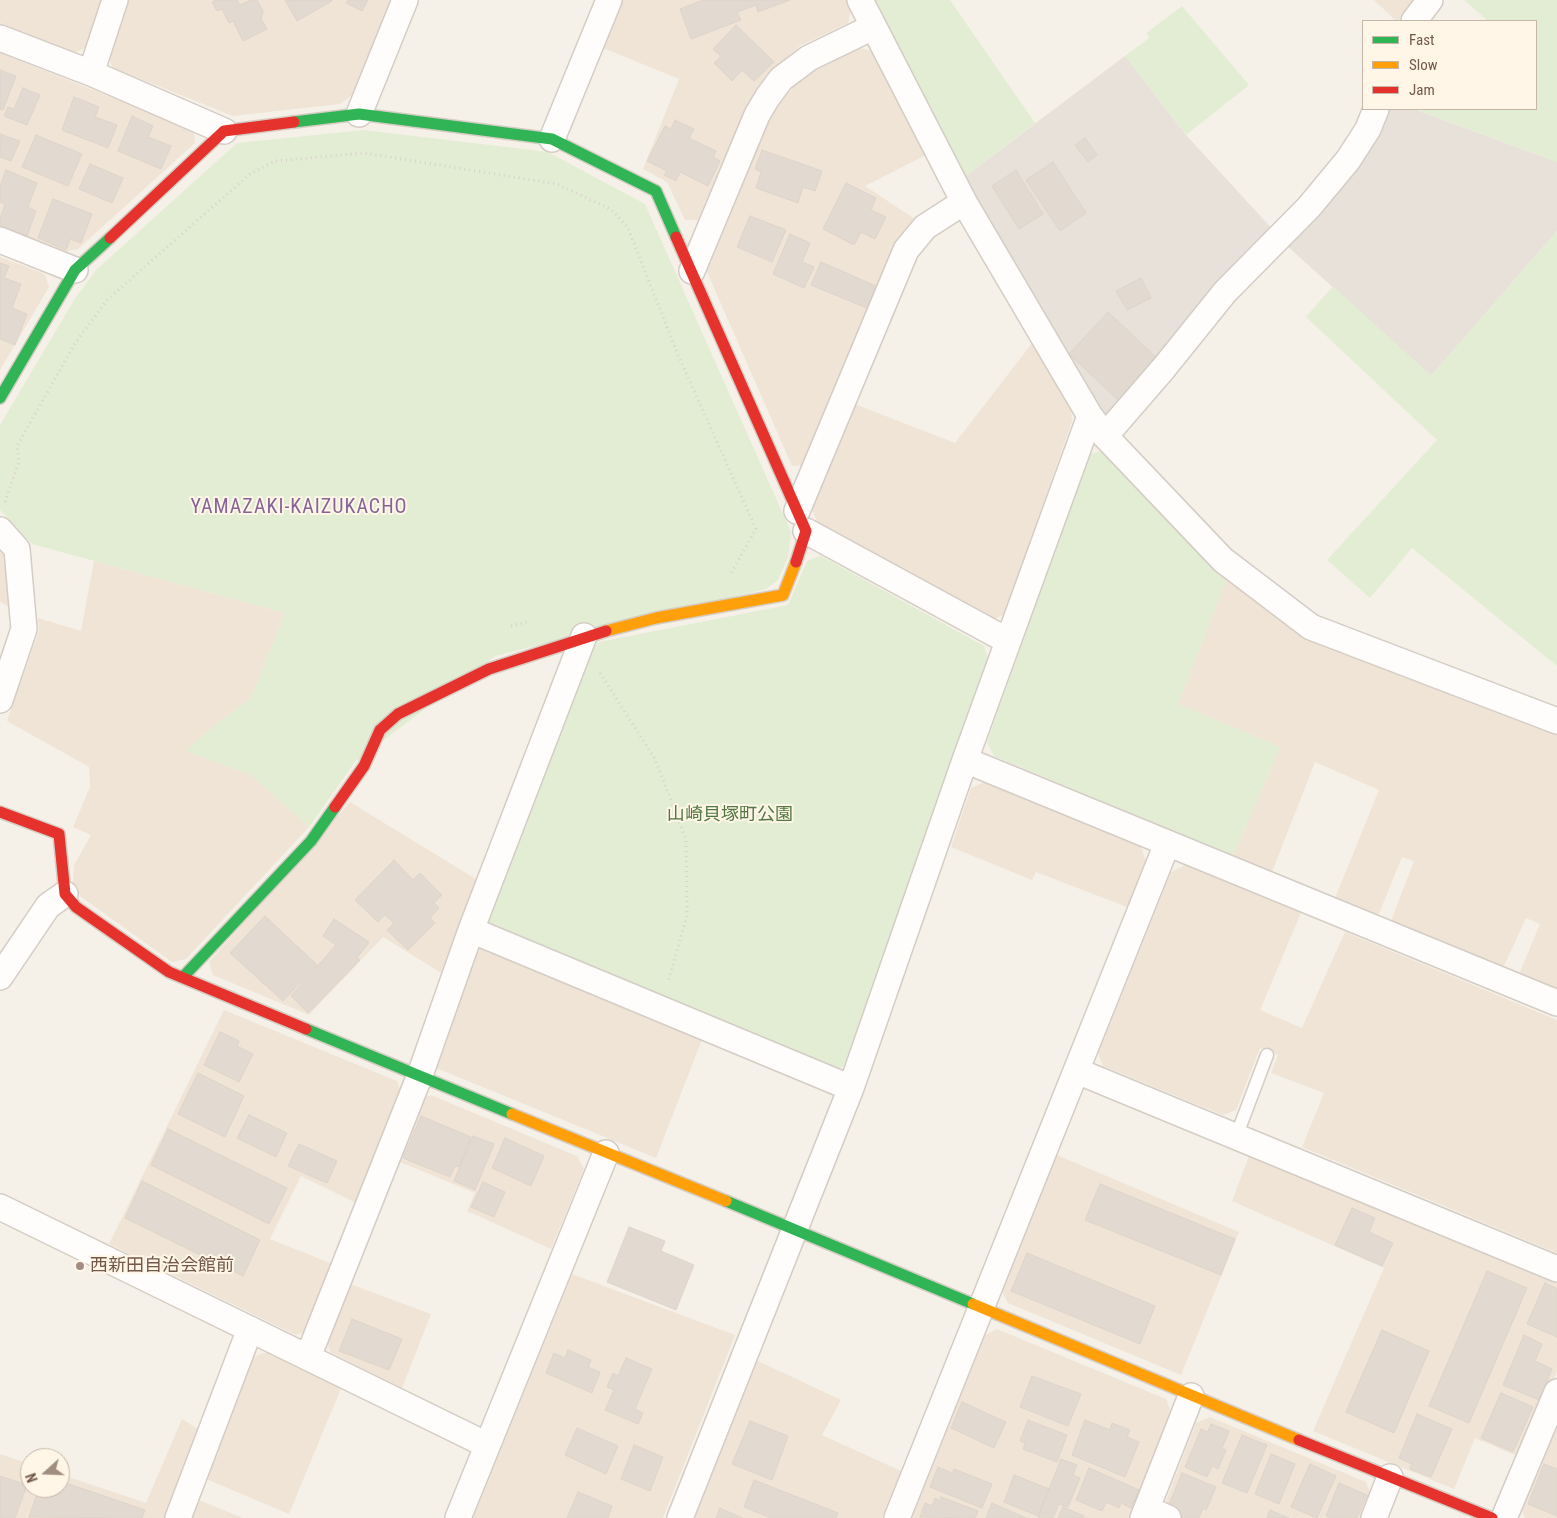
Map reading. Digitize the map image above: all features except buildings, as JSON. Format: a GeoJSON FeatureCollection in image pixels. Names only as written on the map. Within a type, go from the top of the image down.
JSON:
{"type":"FeatureCollection","features":[{"type":"Feature","properties":{"kind":"street"},"geometry":{"type":"LineString","coordinates":[[90,73],[115,0]]}},
{"type":"Feature","properties":{"kind":"street"},"geometry":{"type":"LineString","coordinates":[[359,114],[405,0]]}},
{"type":"Feature","properties":{"kind":"street"},"geometry":{"type":"LineString","coordinates":[[552,139],[609,0]]}},
{"type":"Feature","properties":{"kind":"street"},"geometry":{"type":"LineString","coordinates":[[860,0],[964,202],[1090,416],[1104,436],[1222,560],[1312,627],[1557,722]]}},
{"type":"Feature","properties":{"kind":"street"},"geometry":{"type":"LineString","coordinates":[[1415,20],[1430,0]]}},
{"type":"Feature","properties":{"kind":"street"},"geometry":{"type":"LineString","coordinates":[[692,271],[757,115],[781,79],[809,58],[873,26]]}},
{"type":"Feature","properties":{"kind":"street"},"geometry":{"type":"LineString","coordinates":[[0,38],[90,73],[224,131],[359,114],[552,139],[656,191],[802,521],[1008,641]]}},
{"type":"Feature","properties":{"kind":"street"},"geometry":{"type":"LineString","coordinates":[[1104,436],[1225,292],[1315,200],[1348,160],[1368,129],[1376,110]]}},
{"type":"Feature","properties":{"kind":"street"},"geometry":{"type":"LineString","coordinates":[[0,398],[75,270],[224,131]]}},
{"type":"Feature","properties":{"kind":"street"},"geometry":{"type":"LineString","coordinates":[[182,976],[311,841],[364,766],[380,730],[398,714],[489,669],[580,647],[656,618],[783,595],[800,554],[802,521],[906,250],[925,227],[964,202]]}},
{"type":"Feature","properties":{"kind":"street"},"geometry":{"type":"LineString","coordinates":[[0,240],[75,270]]}},
{"type":"Feature","properties":{"kind":"street"},"geometry":{"type":"LineString","coordinates":[[680,1518],[851,1088],[965,760],[1090,416]]}},
{"type":"Feature","properties":{"kind":"street"},"geometry":{"type":"LineString","coordinates":[[0,530],[18,548],[24,629],[0,700]]}},
{"type":"Feature","properties":{"kind":"street"},"geometry":{"type":"LineString","coordinates":[[308,1357],[420,1074],[470,930],[580,647]]}},
{"type":"Feature","properties":{"kind":"street"},"geometry":{"type":"LineString","coordinates":[[965,760],[1557,1003]]}},
{"type":"Feature","properties":{"kind":"street"},"geometry":{"type":"LineString","coordinates":[[0,812],[59,834],[65,894],[76,907],[170,972],[420,1074],[606,1153],[796,1228],[980,1308],[1191,1396],[1492,1518]]}},
{"type":"Feature","properties":{"kind":"street"},"geometry":{"type":"LineString","coordinates":[[897,1518],[1167,844]]}},
{"type":"Feature","properties":{"kind":"street"},"geometry":{"type":"LineString","coordinates":[[0,977],[48,906],[65,894]]}},
{"type":"Feature","properties":{"kind":"street"},"geometry":{"type":"LineString","coordinates":[[470,930],[851,1088]]}},
{"type":"Feature","properties":{"kind":"street"},"geometry":{"type":"LineString","coordinates":[[1077,1071],[1557,1269]]}},
{"type":"Feature","properties":{"kind":"street"},"geometry":{"type":"LineString","coordinates":[[458,1518],[606,1153]]}},
{"type":"Feature","properties":{"kind":"street"},"geometry":{"type":"LineString","coordinates":[[0,1207],[487,1445]]}},
{"type":"Feature","properties":{"kind":"street"},"geometry":{"type":"LineString","coordinates":[[178,1518],[250,1329]]}},
{"type":"Feature","properties":{"kind":"street"},"geometry":{"type":"LineString","coordinates":[[1504,1518],[1557,1392]]}},
{"type":"Feature","properties":{"kind":"street"},"geometry":{"type":"LineString","coordinates":[[1152,1515],[1191,1396]]}},
{"type":"Feature","properties":{"kind":"street"},"geometry":{"type":"LineString","coordinates":[[1374,1518],[1390,1478]]}},
{"type":"Feature","properties":{"kind":"lane"},"geometry":{"type":"LineString","coordinates":[[1236,1137],[1266,1055]]}},
{"type":"Feature","properties":{"kind":"path"},"geometry":{"type":"LineString","coordinates":[[4,505],[19,462],[17,446],[74,345],[106,300],[250,174],[275,161],[364,153],[557,184],[612,210],[628,228],[678,355],[756,529],[730,576]]}},
{"type":"Feature","properties":{"kind":"path"},"geometry":{"type":"LineString","coordinates":[[720,578],[738,574]]}},
{"type":"Feature","properties":{"kind":"path"},"geometry":{"type":"LineString","coordinates":[[511,626],[539,618]]}},
{"type":"Feature","properties":{"kind":"path"},"geometry":{"type":"LineString","coordinates":[[580,647],[594,664],[655,759],[686,839],[687,916],[661,1009]]}},
{"type":"Feature","properties":{"kind":"shaded area"},"geometry":{"type":"Polygon","coordinates":[[[0,0],[103,0],[87,47],[74,53],[0,23],[0,0]]]}},
{"type":"Feature","properties":{"kind":"shaded area"},"geometry":{"type":"Polygon","coordinates":[[[128,0],[391,0],[352,95],[340,104],[233,116],[113,68],[108,56],[128,0]]]}},
{"type":"Feature","properties":{"kind":"shaded area"},"geometry":{"type":"Polygon","coordinates":[[[623,0],[846,0],[851,10],[848,23],[801,45],[767,74],[740,121],[698,220],[685,220],[667,182],[643,169],[679,79],[603,48],[623,0]]]}},
{"type":"Feature","properties":{"kind":"shaded area"},"geometry":{"type":"Polygon","coordinates":[[[1374,0],[1419,0],[1406,20],[1395,20],[1374,0]]]}},
{"type":"Feature","properties":{"kind":"shaded area"},"geometry":{"type":"Polygon","coordinates":[[[860,48],[872,51],[926,155],[865,186],[918,221],[807,465],[792,466],[707,272],[768,124],[780,103],[796,84],[816,70],[860,48]]]}},
{"type":"Feature","properties":{"kind":"shaded area"},"geometry":{"type":"Polygon","coordinates":[[[0,53],[194,130],[195,143],[78,249],[65,252],[0,227],[0,53]]]}},
{"type":"Feature","properties":{"kind":"shaded area"},"geometry":{"type":"Polygon","coordinates":[[[1125,56],[1186,135],[1275,232],[1105,420],[964,177],[1125,56]]]}},
{"type":"Feature","properties":{"kind":"shaded area"},"geometry":{"type":"Polygon","coordinates":[[[1384,110],[1417,110],[1557,162],[1557,231],[1431,376],[1286,245],[1384,110]]]}},
{"type":"Feature","properties":{"kind":"shaded area"},"geometry":{"type":"Polygon","coordinates":[[[0,257],[45,274],[49,287],[0,370],[0,257]]]}},
{"type":"Feature","properties":{"kind":"shaded area"},"geometry":{"type":"Polygon","coordinates":[[[1033,342],[1071,408],[1072,421],[1005,614],[994,619],[818,523],[810,505],[852,403],[955,443],[1033,342]]]}},
{"type":"Feature","properties":{"kind":"shaded area"},"geometry":{"type":"Polygon","coordinates":[[[0,552],[5,557],[9,607],[0,602],[0,552]]]}},
{"type":"Feature","properties":{"kind":"shaded area"},"geometry":{"type":"Polygon","coordinates":[[[94,561],[285,613],[251,698],[210,729],[187,751],[251,775],[309,827],[186,959],[172,962],[80,896],[73,885],[74,865],[91,835],[73,827],[90,787],[89,767],[7,721],[39,631],[38,618],[81,631],[94,561]]]}},
{"type":"Feature","properties":{"kind":"shaded area"},"geometry":{"type":"Polygon","coordinates":[[[1227,578],[1316,642],[1557,735],[1557,990],[1519,974],[1540,924],[1526,918],[1503,968],[1391,921],[1414,861],[1402,857],[1378,916],[1335,898],[1379,790],[1315,762],[1272,872],[1233,856],[1280,747],[1178,704],[1227,578]]]}},
{"type":"Feature","properties":{"kind":"shaded area"},"geometry":{"type":"Polygon","coordinates":[[[985,782],[1141,847],[1146,861],[1127,907],[1036,872],[1032,880],[951,847],[971,788],[985,782]]]}},
{"type":"Feature","properties":{"kind":"shaded area"},"geometry":{"type":"Polygon","coordinates":[[[350,802],[479,881],[443,974],[383,937],[309,1015],[213,975],[209,962],[350,802]]]}},
{"type":"Feature","properties":{"kind":"shaded area"},"geometry":{"type":"Polygon","coordinates":[[[1185,865],[1301,913],[1260,1010],[1302,1028],[1345,932],[1557,1020],[1557,1253],[1302,1147],[1324,1093],[1271,1073],[1278,1055],[1260,1048],[1236,1110],[1223,1115],[1103,1066],[1098,1053],[1171,872],[1185,865]]]}},
{"type":"Feature","properties":{"kind":"shaded area"},"geometry":{"type":"Polygon","coordinates":[[[485,947],[703,1037],[656,1158],[436,1068],[431,1055],[472,951],[485,947]]]}},
{"type":"Feature","properties":{"kind":"shaded area"},"geometry":{"type":"Polygon","coordinates":[[[224,1010],[397,1081],[401,1093],[358,1204],[301,1176],[270,1239],[335,1265],[309,1331],[296,1335],[109,1244],[224,1010]]]}},
{"type":"Feature","properties":{"kind":"shaded area"},"geometry":{"type":"Polygon","coordinates":[[[431,1095],[577,1156],[584,1169],[551,1249],[467,1211],[475,1193],[395,1160],[418,1100],[431,1095]]]}},
{"type":"Feature","properties":{"kind":"shaded area"},"geometry":{"type":"Polygon","coordinates":[[[1057,1155],[1239,1232],[1181,1375],[1008,1303],[1002,1291],[1057,1155]]]}},
{"type":"Feature","properties":{"kind":"shaded area"},"geometry":{"type":"Polygon","coordinates":[[[1249,1156],[1557,1284],[1557,1371],[1521,1458],[1475,1438],[1454,1489],[1313,1431],[1384,1268],[1232,1201],[1249,1156]]]}},
{"type":"Feature","properties":{"kind":"shaded area"},"geometry":{"type":"Polygon","coordinates":[[[572,1274],[735,1335],[663,1518],[473,1518],[572,1274]]]}},
{"type":"Feature","properties":{"kind":"shaded area"},"geometry":{"type":"Polygon","coordinates":[[[347,1283],[431,1314],[402,1388],[331,1353],[326,1340],[347,1283]]]}},
{"type":"Feature","properties":{"kind":"shaded area"},"geometry":{"type":"Polygon","coordinates":[[[997,1329],[1166,1399],[1171,1412],[1129,1518],[912,1518],[985,1335],[997,1329]]]}},
{"type":"Feature","properties":{"kind":"shaded area"},"geometry":{"type":"Polygon","coordinates":[[[267,1352],[341,1388],[289,1514],[206,1479],[253,1357],[267,1352]]]}},
{"type":"Feature","properties":{"kind":"shaded area"},"geometry":{"type":"Polygon","coordinates":[[[756,1360],[841,1400],[822,1435],[901,1471],[882,1518],[693,1518],[756,1360]]]}},
{"type":"Feature","properties":{"kind":"shaded area"},"geometry":{"type":"Polygon","coordinates":[[[1210,1417],[1366,1482],[1371,1496],[1362,1518],[1177,1518],[1163,1509],[1196,1423],[1210,1417]]]}},
{"type":"Feature","properties":{"kind":"shaded area"},"geometry":{"type":"Polygon","coordinates":[[[1557,1418],[1557,1518],[1525,1518],[1520,1506],[1557,1418]]]}},
{"type":"Feature","properties":{"kind":"shaded area"},"geometry":{"type":"Polygon","coordinates":[[[182,1419],[201,1431],[167,1518],[0,1518],[0,1454],[20,1461],[20,1498],[70,1498],[70,1477],[146,1503],[182,1419]]]}},
{"type":"Feature","properties":{"kind":"shaded area"},"geometry":{"type":"Polygon","coordinates":[[[199,1500],[243,1518],[192,1518],[199,1500]]]}},
{"type":"Feature","properties":{"kind":"green space"},"geometry":{"type":"Polygon","coordinates":[[[872,0],[950,0],[1035,123],[964,177],[872,0]]]}},
{"type":"Feature","properties":{"kind":"green space"},"geometry":{"type":"Polygon","coordinates":[[[1464,0],[1557,0],[1557,162],[1418,110],[1537,110],[1537,20],[1487,20],[1464,0]]]}},
{"type":"Feature","properties":{"kind":"green space"},"geometry":{"type":"Polygon","coordinates":[[[1182,6],[1249,85],[1186,135],[1125,56],[1149,38],[1146,33],[1182,6]]]}},
{"type":"Feature","properties":{"kind":"green space"},"geometry":{"type":"Polygon","coordinates":[[[364,130],[548,152],[645,204],[791,532],[788,557],[778,580],[766,589],[495,656],[355,762],[309,827],[251,775],[186,751],[210,729],[251,698],[285,613],[32,544],[0,510],[0,425],[74,300],[96,270],[237,143],[364,130]]]}},
{"type":"Feature","properties":{"kind":"green space"},"geometry":{"type":"Polygon","coordinates":[[[1557,231],[1557,666],[1412,548],[1370,598],[1327,560],[1437,440],[1306,317],[1333,286],[1431,376],[1557,231]]]}},
{"type":"Feature","properties":{"kind":"green space"},"geometry":{"type":"Polygon","coordinates":[[[1103,451],[1227,578],[1178,704],[1280,747],[1233,856],[994,756],[987,742],[1090,454],[1103,451]]]}},
{"type":"Feature","properties":{"kind":"green space","name":"山崎貝塚町公園"},"geometry":{"type":"Polygon","coordinates":[[[821,556],[984,646],[988,659],[844,1066],[832,1072],[491,928],[486,915],[590,649],[599,642],[788,605],[807,561],[821,556]]]}},
{"type":"Feature","properties":{"kind":"traffic: fast"},"geometry":{"type":"LineString","coordinates":[[294,122],[359,114],[552,139],[656,191],[676,237]]}},
{"type":"Feature","properties":{"kind":"traffic: fast"},"geometry":{"type":"LineString","coordinates":[[0,398],[75,270],[110,238]]}},
{"type":"Feature","properties":{"kind":"traffic: fast"},"geometry":{"type":"LineString","coordinates":[[183,977],[311,841],[335,807]]}},
{"type":"Feature","properties":{"kind":"traffic: fast"},"geometry":{"type":"LineString","coordinates":[[306,1029],[512,1114]]}},
{"type":"Feature","properties":{"kind":"traffic: fast"},"geometry":{"type":"LineString","coordinates":[[726,1201],[973,1304]]}},
{"type":"Feature","properties":{"kind":"traffic: slow"},"geometry":{"type":"LineString","coordinates":[[606,631],[656,618],[783,595],[796,562]]}},
{"type":"Feature","properties":{"kind":"traffic: slow"},"geometry":{"type":"LineString","coordinates":[[512,1114],[726,1201]]}},
{"type":"Feature","properties":{"kind":"traffic: slow"},"geometry":{"type":"LineString","coordinates":[[973,1304],[1299,1440]]}},
{"type":"Feature","properties":{"kind":"traffic: jam"},"geometry":{"type":"LineString","coordinates":[[110,238],[224,131],[294,122]]}},
{"type":"Feature","properties":{"kind":"traffic: jam"},"geometry":{"type":"LineString","coordinates":[[676,237],[806,531],[796,562]]}},
{"type":"Feature","properties":{"kind":"traffic: jam"},"geometry":{"type":"LineString","coordinates":[[335,807],[364,766],[380,730],[398,714],[489,669],[606,631]]}},
{"type":"Feature","properties":{"kind":"traffic: jam"},"geometry":{"type":"LineString","coordinates":[[0,812],[59,834],[65,894],[76,907],[169,972],[306,1029]]}},
{"type":"Feature","properties":{"kind":"traffic: jam"},"geometry":{"type":"LineString","coordinates":[[1299,1440],[1492,1518]]}},
{"type":"Feature","properties":{"kind":"place","name":"西新田自治会館前"},"geometry":{"type":"Point","coordinates":[80,1266]}},
{"type":"Feature","properties":{"kind":"district","name":"YAMAZAKI-KAIZUKACHO"},"geometry":{"type":"Point","coordinates":[299,508]}}]}
